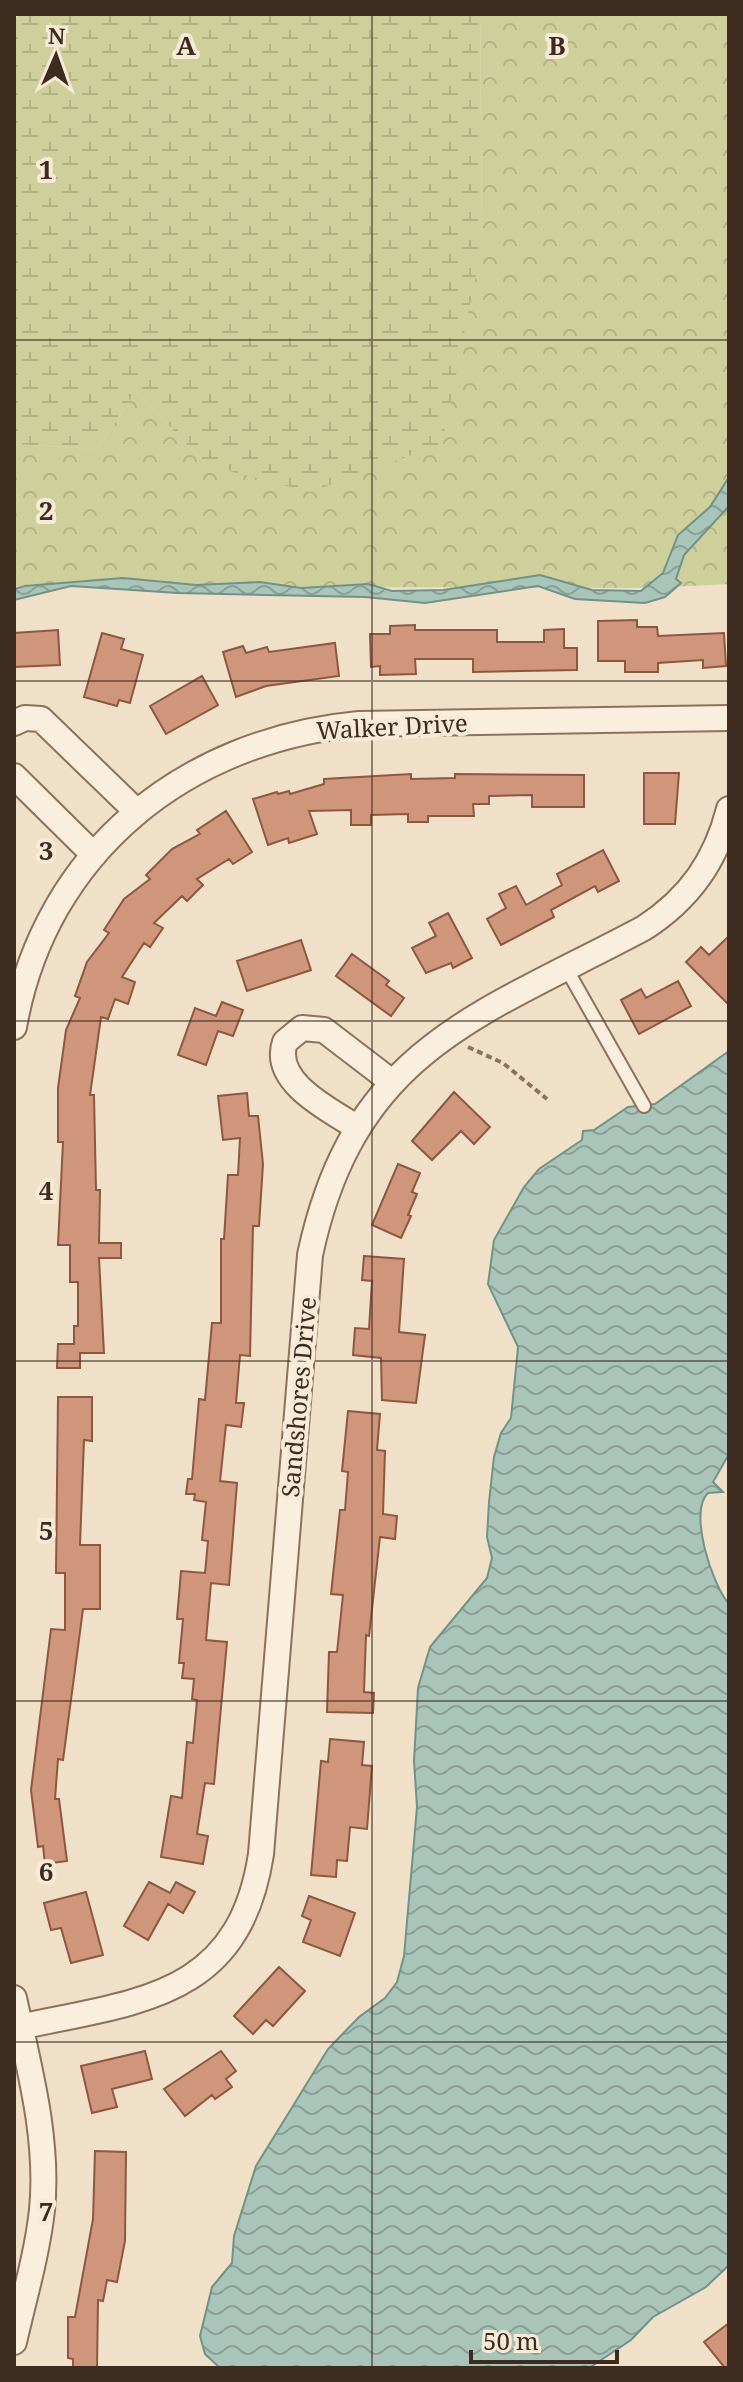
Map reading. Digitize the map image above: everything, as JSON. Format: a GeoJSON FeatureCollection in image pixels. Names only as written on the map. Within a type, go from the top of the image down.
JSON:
{"type":"FeatureCollection","features":[{"type":"Feature","properties":{"kind":"street"},"geometry":{"type":"LineString","coordinates":[[14,723],[25,718],[41,719],[136,811]]}},
{"type":"Feature","properties":{"kind":"street","name":"Walker Drive"},"geometry":{"type":"LineString","coordinates":[[14,1027],[25,980],[51,917],[94,855],[136,811],[166,788],[226,756],[260,742],[316,728],[404,722],[729,718]]}},
{"type":"Feature","properties":{"kind":"street"},"geometry":{"type":"LineString","coordinates":[[14,776],[94,855]]}},
{"type":"Feature","properties":{"kind":"street","name":"Sandshores Drive"},"geometry":{"type":"LineString","coordinates":[[20,2027],[170,1990],[219,1954],[247,1915],[261,1854],[310,1255],[332,1176],[358,1128],[392,1082],[452,1030],[644,928],[671,909],[712,858],[729,809]]}},
{"type":"Feature","properties":{"kind":"street"},"geometry":{"type":"LineString","coordinates":[[358,1128],[294,1082],[282,1061],[285,1042],[302,1028],[324,1030],[392,1082]]}},
{"type":"Feature","properties":{"kind":"street"},"geometry":{"type":"LineString","coordinates":[[14,1998],[39,2126],[42,2208],[36,2251],[14,2342]]}},
{"type":"Feature","properties":{"kind":"lane"},"geometry":{"type":"LineString","coordinates":[[566,968],[644,1106]]}},
{"type":"Feature","properties":{"kind":"path"},"geometry":{"type":"LineString","coordinates":[[452,1030],[469,1048],[503,1063],[547,1099]]}},
{"type":"Feature","properties":{"kind":"green space"},"geometry":{"type":"Polygon","coordinates":[[[19,14],[480,14],[482,244],[442,444],[310,492],[206,465],[136,391],[97,449],[14,444],[14,21],[19,14]]]}},
{"type":"Feature","properties":{"kind":"green space"},"geometry":{"type":"Polygon","coordinates":[[[480,14],[729,14],[729,584],[649,588],[14,586],[14,444],[97,449],[136,391],[206,465],[482,244],[480,14]]]}},
{"type":"Feature","properties":{"kind":"water"},"geometry":{"type":"Polygon","coordinates":[[[729,477],[729,506],[684,555],[676,579],[681,583],[665,597],[645,603],[575,599],[538,586],[425,603],[365,597],[178,593],[71,586],[14,600],[14,589],[25,586],[123,578],[196,585],[260,582],[301,588],[368,584],[392,591],[443,590],[540,575],[592,590],[641,591],[663,573],[678,535],[710,507],[729,477]]]}},
{"type":"Feature","properties":{"kind":"water"},"geometry":{"type":"Polygon","coordinates":[[[729,1051],[729,1454],[713,1482],[723,1492],[708,1493],[702,1502],[700,1515],[710,1565],[729,1604],[729,2265],[706,2287],[653,2317],[631,2340],[589,2368],[220,2368],[205,2354],[200,2336],[212,2287],[232,2263],[234,2236],[256,2166],[328,2049],[359,2017],[385,1998],[397,1982],[404,1956],[417,1807],[414,1761],[418,1688],[430,1647],[487,1578],[492,1558],[487,1537],[494,1457],[501,1433],[511,1418],[518,1347],[488,1284],[494,1240],[524,1187],[539,1169],[582,1140],[583,1131],[594,1130],[628,1107],[655,1104],[729,1051]]]}},
{"type":"Feature","properties":{"kind":"building"},"geometry":{"type":"Polygon","coordinates":[[[637,620],[637,627],[657,627],[658,636],[724,633],[726,666],[703,668],[703,660],[658,663],[658,672],[625,672],[625,661],[598,661],[598,621],[637,620]]]}},
{"type":"Feature","properties":{"kind":"building"},"geometry":{"type":"Polygon","coordinates":[[[415,625],[415,630],[497,630],[497,642],[544,642],[544,630],[564,629],[564,648],[577,648],[577,670],[473,672],[473,659],[415,659],[416,674],[380,675],[380,666],[371,667],[370,634],[390,634],[390,626],[415,625]]]}},
{"type":"Feature","properties":{"kind":"building"},"geometry":{"type":"Polygon","coordinates":[[[58,630],[60,665],[14,667],[14,633],[58,630]]]}},
{"type":"Feature","properties":{"kind":"building"},"geometry":{"type":"Polygon","coordinates":[[[102,633],[124,639],[121,649],[143,655],[130,703],[119,700],[117,706],[84,697],[102,633]]]}},
{"type":"Feature","properties":{"kind":"building"},"geometry":{"type":"Polygon","coordinates":[[[335,643],[339,676],[266,686],[236,697],[223,652],[243,646],[246,653],[267,647],[269,652],[335,643]]]}},
{"type":"Feature","properties":{"kind":"building"},"geometry":{"type":"Polygon","coordinates":[[[202,676],[218,705],[166,734],[150,706],[202,676]]]}},
{"type":"Feature","properties":{"kind":"building"},"geometry":{"type":"Polygon","coordinates":[[[644,773],[679,773],[675,824],[644,824],[644,773]]]}},
{"type":"Feature","properties":{"kind":"building"},"geometry":{"type":"Polygon","coordinates":[[[411,774],[411,779],[455,778],[455,774],[584,775],[584,807],[532,807],[532,795],[489,796],[489,804],[473,804],[474,816],[428,816],[428,822],[408,822],[408,814],[371,815],[371,825],[351,825],[351,810],[309,811],[317,834],[289,843],[288,838],[268,845],[253,799],[277,792],[289,791],[290,794],[324,784],[324,779],[411,774]]]}},
{"type":"Feature","properties":{"kind":"building"},"geometry":{"type":"Polygon","coordinates":[[[226,811],[252,852],[233,864],[229,859],[197,879],[203,885],[187,901],[182,896],[154,923],[163,928],[150,947],[144,943],[122,977],[135,982],[128,1004],[115,999],[108,1019],[101,1017],[90,1095],[94,1095],[96,1190],[100,1190],[99,1243],[121,1243],[121,1258],[99,1258],[104,1353],[80,1353],[80,1368],[57,1368],[58,1344],[74,1344],[74,1326],[78,1326],[78,1282],[70,1282],[70,1245],[58,1245],[63,1142],[58,1142],[58,1088],[66,1030],[80,998],[75,996],[87,962],[109,933],[104,930],[124,899],[150,879],[146,875],[172,849],[200,834],[197,830],[226,811]]]}},
{"type":"Feature","properties":{"kind":"building"},"geometry":{"type":"Polygon","coordinates":[[[603,850],[619,881],[598,892],[595,886],[551,910],[554,917],[501,945],[487,919],[506,908],[499,894],[516,886],[526,905],[562,885],[557,874],[603,850]]]}},
{"type":"Feature","properties":{"kind":"building"},"geometry":{"type":"Polygon","coordinates":[[[448,913],[472,958],[453,968],[451,963],[426,973],[412,948],[436,936],[429,923],[448,913]]]}},
{"type":"Feature","properties":{"kind":"building"},"geometry":{"type":"Polygon","coordinates":[[[729,936],[729,1005],[686,962],[701,947],[709,955],[729,936]]]}},
{"type":"Feature","properties":{"kind":"building"},"geometry":{"type":"Polygon","coordinates":[[[301,940],[311,970],[247,991],[237,961],[301,940]]]}},
{"type":"Feature","properties":{"kind":"building"},"geometry":{"type":"Polygon","coordinates":[[[352,954],[389,981],[386,985],[404,998],[391,1016],[336,976],[352,954]]]}},
{"type":"Feature","properties":{"kind":"building"},"geometry":{"type":"Polygon","coordinates":[[[678,981],[691,1006],[639,1034],[621,1000],[641,989],[646,998],[678,981]]]}},
{"type":"Feature","properties":{"kind":"building"},"geometry":{"type":"Polygon","coordinates":[[[222,1002],[243,1010],[233,1036],[218,1031],[206,1065],[178,1055],[195,1008],[216,1016],[222,1002]]]}},
{"type":"Feature","properties":{"kind":"building"},"geometry":{"type":"Polygon","coordinates":[[[454,1092],[490,1127],[474,1144],[461,1131],[432,1160],[412,1141],[454,1092]]]}},
{"type":"Feature","properties":{"kind":"building"},"geometry":{"type":"Polygon","coordinates":[[[247,1093],[249,1116],[258,1116],[263,1164],[259,1226],[253,1226],[250,1356],[240,1355],[236,1403],[244,1403],[241,1427],[226,1425],[220,1481],[237,1483],[229,1585],[211,1583],[206,1640],[227,1642],[214,1784],[205,1783],[197,1834],[208,1836],[203,1864],[161,1857],[171,1796],[182,1798],[187,1742],[193,1743],[197,1700],[192,1699],[194,1679],[182,1678],[184,1663],[179,1663],[183,1619],[177,1619],[181,1571],[205,1573],[208,1541],[202,1540],[206,1502],[194,1500],[195,1494],[186,1494],[188,1479],[192,1479],[199,1399],[205,1400],[212,1323],[221,1323],[221,1239],[224,1239],[228,1175],[238,1175],[240,1138],[223,1140],[218,1096],[247,1093]]]}},
{"type":"Feature","properties":{"kind":"building"},"geometry":{"type":"Polygon","coordinates":[[[398,1164],[420,1173],[412,1192],[417,1194],[408,1215],[411,1216],[401,1238],[372,1225],[398,1164]]]}},
{"type":"Feature","properties":{"kind":"building"},"geometry":{"type":"Polygon","coordinates":[[[364,1256],[404,1259],[399,1332],[425,1335],[416,1403],[382,1400],[381,1358],[353,1355],[355,1328],[369,1329],[372,1281],[362,1280],[364,1256]]]}},
{"type":"Feature","properties":{"kind":"building"},"geometry":{"type":"Polygon","coordinates":[[[58,1397],[92,1397],[92,1441],[84,1440],[80,1545],[100,1545],[100,1609],[83,1609],[63,1760],[58,1759],[55,1799],[59,1799],[67,1861],[45,1864],[43,1846],[38,1847],[31,1790],[51,1629],[65,1630],[65,1573],[56,1573],[58,1397]]]}},
{"type":"Feature","properties":{"kind":"building"},"geometry":{"type":"Polygon","coordinates":[[[348,1411],[380,1414],[377,1450],[385,1451],[383,1514],[397,1516],[395,1539],[380,1537],[369,1636],[366,1635],[364,1692],[374,1693],[373,1713],[327,1712],[329,1652],[337,1652],[343,1595],[331,1594],[340,1510],[345,1510],[348,1472],[342,1471],[348,1411]]]}},
{"type":"Feature","properties":{"kind":"building"},"geometry":{"type":"Polygon","coordinates":[[[330,1739],[364,1742],[362,1765],[372,1766],[367,1829],[350,1827],[347,1861],[337,1860],[336,1877],[311,1875],[321,1761],[328,1762],[330,1739]]]}},
{"type":"Feature","properties":{"kind":"building"},"geometry":{"type":"Polygon","coordinates":[[[149,1882],[170,1893],[176,1882],[195,1892],[183,1913],[168,1904],[148,1940],[124,1926],[149,1882]]]}},
{"type":"Feature","properties":{"kind":"building"},"geometry":{"type":"Polygon","coordinates":[[[86,1892],[103,1955],[71,1963],[61,1928],[51,1930],[44,1903],[86,1892]]]}},
{"type":"Feature","properties":{"kind":"building"},"geometry":{"type":"Polygon","coordinates":[[[309,1896],[355,1913],[340,1956],[303,1942],[311,1920],[302,1916],[309,1896]]]}},
{"type":"Feature","properties":{"kind":"building"},"geometry":{"type":"Polygon","coordinates":[[[279,1967],[305,1991],[273,2026],[266,2020],[253,2034],[234,2016],[279,1967]]]}},
{"type":"Feature","properties":{"kind":"building"},"geometry":{"type":"Polygon","coordinates":[[[145,2051],[152,2079],[112,2089],[117,2107],[92,2113],[81,2066],[145,2051]]]}},
{"type":"Feature","properties":{"kind":"building"},"geometry":{"type":"Polygon","coordinates":[[[221,2051],[236,2071],[226,2079],[232,2087],[215,2099],[212,2095],[185,2116],[164,2089],[221,2051]]]}},
{"type":"Feature","properties":{"kind":"building"},"geometry":{"type":"Polygon","coordinates":[[[95,2151],[126,2152],[125,2241],[117,2282],[107,2280],[103,2301],[98,2300],[97,2368],[73,2368],[73,2359],[68,2358],[68,2317],[75,2317],[93,2219],[95,2151]]]}},
{"type":"Feature","properties":{"kind":"building"},"geometry":{"type":"Polygon","coordinates":[[[729,2323],[729,2368],[725,2368],[704,2342],[729,2323]]]}}]}
